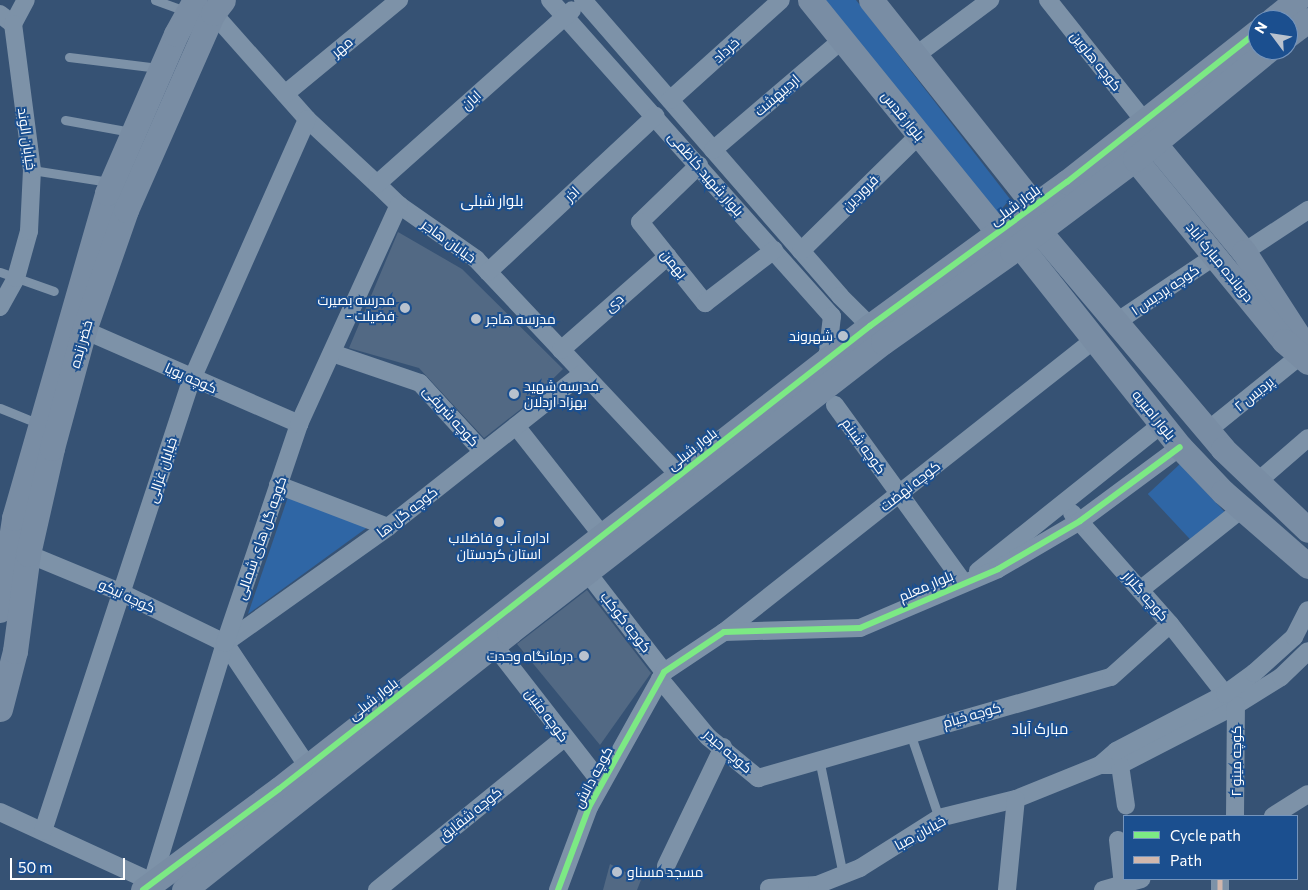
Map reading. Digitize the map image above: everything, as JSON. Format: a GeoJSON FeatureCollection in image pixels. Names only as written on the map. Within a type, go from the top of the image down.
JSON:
{"type":"FeatureCollection","features":[{"type":"Feature","properties":{"kind":"street"},"geometry":{"type":"LineString","coordinates":[[7,19],[26,0]]}},
{"type":"Feature","properties":{"kind":"street","name":"مهر"},"geometry":{"type":"LineString","coordinates":[[285,94],[398,0]]}},
{"type":"Feature","properties":{"kind":"street","name":"بلوار شهید کاظمی"},"geometry":{"type":"LineString","coordinates":[[550,0],[832,316],[827,359]]}},
{"type":"Feature","properties":{"kind":"street","name":"بلوار شهید کاظمی"},"geometry":{"type":"LineString","coordinates":[[584,0],[801,251],[870,326]]}},
{"type":"Feature","properties":{"kind":"street","name":"ابان"},"geometry":{"type":"LineString","coordinates":[[377,184],[584,0]]}},
{"type":"Feature","properties":{"kind":"street","name":"خرداد"},"geometry":{"type":"LineString","coordinates":[[670,100],[781,0]]}},
{"type":"Feature","properties":{"kind":"street","name":"بلوار قدس"},"geometry":{"type":"LineString","coordinates":[[810,0],[998,232]]}},
{"type":"Feature","properties":{"kind":"street"},"geometry":{"type":"LineString","coordinates":[[871,0],[1035,206]]}},
{"type":"Feature","properties":{"kind":"street"},"geometry":{"type":"LineString","coordinates":[[915,56],[990,0]]}},
{"type":"Feature","properties":{"kind":"street"},"geometry":{"type":"LineString","coordinates":[[1284,10],[1297,0]]}},
{"type":"Feature","properties":{"kind":"street","name":"کوچه هاوین"},"geometry":{"type":"LineString","coordinates":[[1052,1],[1149,132]]}},
{"type":"Feature","properties":{"kind":"street","name":"خضر زنده"},"geometry":{"type":"LineString","coordinates":[[0,610],[10,517],[112,183],[161,69],[205,6]]}},
{"type":"Feature","properties":{"kind":"street","name":"خضر زنده"},"geometry":{"type":"LineString","coordinates":[[0,708],[15,651],[28,554],[52,448],[84,330],[126,210],[205,6]]}},
{"type":"Feature","properties":{"kind":"street","name":"خیابان هاجر"},"geometry":{"type":"LineString","coordinates":[[205,6],[307,119],[399,205],[476,260],[679,475]]}},
{"type":"Feature","properties":{"kind":"street","name":"خیابان الوند"},"geometry":{"type":"LineString","coordinates":[[0,307],[8,275],[29,230],[32,170],[7,19]]}},
{"type":"Feature","properties":{"kind":"street","name":"اردیبهشت"},"geometry":{"type":"LineString","coordinates":[[713,150],[842,40]]}},
{"type":"Feature","properties":{"kind":"street","name":"بلوار شبلی"},"geometry":{"type":"LineString","coordinates":[[184,890],[493,644],[883,342],[1020,246],[1135,159],[1149,132],[1248,40]]}},
{"type":"Feature","properties":{"kind":"street","name":"بلوار شبلی"},"geometry":{"type":"LineString","coordinates":[[152,887],[308,767],[601,534],[870,326],[1035,206],[1149,132],[1253,60]]}},
{"type":"Feature","properties":{"kind":"street","name":"اذر"},"geometry":{"type":"LineString","coordinates":[[488,272],[655,116]]}},
{"type":"Feature","properties":{"kind":"street","name":"خیابان غزالی"},"geometry":{"type":"LineString","coordinates":[[43,832],[192,379],[307,119]]}},
{"type":"Feature","properties":{"kind":"street","name":"دوبانده مبارک آباد"},"geometry":{"type":"LineString","coordinates":[[1149,132],[1244,252],[1306,356]]}},
{"type":"Feature","properties":{"kind":"street","name":"فروردین"},"geometry":{"type":"LineString","coordinates":[[801,251],[919,135]]}},
{"type":"Feature","properties":{"kind":"street","name":"دوبانده مبارک آباد"},"geometry":{"type":"LineString","coordinates":[[1135,159],[1284,341],[1306,356]]}},
{"type":"Feature","properties":{"kind":"street","name":"بهمن"},"geometry":{"type":"LineString","coordinates":[[699,165],[640,222],[705,303],[774,250]]}},
{"type":"Feature","properties":{"kind":"street","name":"کوچه گل های شمالی"},"geometry":{"type":"LineString","coordinates":[[152,887],[225,643],[299,424],[399,205]]}},
{"type":"Feature","properties":{"kind":"street"},"geometry":{"type":"LineString","coordinates":[[1244,252],[1308,210]]}},
{"type":"Feature","properties":{"kind":"street","name":"بلوار امیریه"},"geometry":{"type":"LineString","coordinates":[[1040,231],[1207,431],[1300,522]]}},
{"type":"Feature","properties":{"kind":"street","name":"بلوار امیریه"},"geometry":{"type":"LineString","coordinates":[[1020,246],[1180,447],[1242,509],[1308,566]]}},
{"type":"Feature","properties":{"kind":"street","name":"دی"},"geometry":{"type":"LineString","coordinates":[[561,350],[668,256]]}},
{"type":"Feature","properties":{"kind":"street","name":"کوچه پردیس ۱"},"geometry":{"type":"LineString","coordinates":[[1115,323],[1215,256]]}},
{"type":"Feature","properties":{"kind":"street","name":"کوچه پویا"},"geometry":{"type":"LineString","coordinates":[[84,330],[192,379],[299,424]]}},
{"type":"Feature","properties":{"kind":"street","name":"کوچه نهضت"},"geometry":{"type":"LineString","coordinates":[[724,632],[1095,340]]}},
{"type":"Feature","properties":{"kind":"street","name":"کوچه شریفی"},"geometry":{"type":"LineString","coordinates":[[332,353],[420,383],[483,452]]}},
{"type":"Feature","properties":{"kind":"street","name":"پردیس ۲"},"geometry":{"type":"LineString","coordinates":[[1207,431],[1306,356]]}},
{"type":"Feature","properties":{"kind":"street","name":"کوچه گل ها"},"geometry":{"type":"LineString","coordinates":[[225,643],[388,528],[583,373]]}},
{"type":"Feature","properties":{"kind":"street","name":"کوچه شبنم"},"geometry":{"type":"LineString","coordinates":[[835,405],[964,583]]}},
{"type":"Feature","properties":{"kind":"street","name":"بلوار معلم"},"geometry":{"type":"LineString","coordinates":[[964,583],[1061,503],[1161,425]]}},
{"type":"Feature","properties":{"kind":"street"},"geometry":{"type":"LineString","coordinates":[[516,426],[601,534]]}},
{"type":"Feature","properties":{"kind":"street"},"geometry":{"type":"LineString","coordinates":[[1257,482],[1308,438]]}},
{"type":"Feature","properties":{"kind":"street","name":"بلوار معلم"},"geometry":{"type":"LineString","coordinates":[[724,632],[860,628],[998,569],[1080,521],[1180,447]]}},
{"type":"Feature","properties":{"kind":"street"},"geometry":{"type":"LineString","coordinates":[[278,486],[388,528]]}},
{"type":"Feature","properties":{"kind":"street","name":"کوچه گلزار"},"geometry":{"type":"LineString","coordinates":[[1061,503],[1080,521],[1170,624],[1230,700]]}},
{"type":"Feature","properties":{"kind":"street"},"geometry":{"type":"LineString","coordinates":[[1140,590],[1242,509]]}},
{"type":"Feature","properties":{"kind":"street"},"geometry":{"type":"LineString","coordinates":[[1274,537],[1300,522]]}},
{"type":"Feature","properties":{"kind":"street","name":"کوچه نیکو"},"geometry":{"type":"LineString","coordinates":[[28,554],[122,593],[225,643]]}},
{"type":"Feature","properties":{"kind":"street","name":"کوچه کوکب"},"geometry":{"type":"LineString","coordinates":[[587,572],[662,676]]}},
{"type":"Feature","properties":{"kind":"street","name":"خیابان صبا"},"geometry":{"type":"LineString","coordinates":[[1100,765],[1120,765],[1230,700],[1294,636],[1308,610]]}},
{"type":"Feature","properties":{"kind":"street","name":"کوچه خیام"},"geometry":{"type":"LineString","coordinates":[[758,778],[818,758],[1111,676],[1170,624]]}},
{"type":"Feature","properties":{"kind":"street"},"geometry":{"type":"LineString","coordinates":[[662,676],[724,632]]}},
{"type":"Feature","properties":{"kind":"street"},"geometry":{"type":"LineString","coordinates":[[225,643],[308,767]]}},
{"type":"Feature","properties":{"kind":"street","name":"کوچه متین"},"geometry":{"type":"LineString","coordinates":[[493,644],[564,738],[602,784]]}},
{"type":"Feature","properties":{"kind":"street","name":"خیابان صبا"},"geometry":{"type":"LineString","coordinates":[[769,888],[817,885],[860,868],[939,818],[1016,799],[1100,765],[1116,751],[1281,677],[1308,651]]}},
{"type":"Feature","properties":{"kind":"street","name":"کوچه حیدر"},"geometry":{"type":"LineString","coordinates":[[662,676],[708,737],[723,747],[758,778]]}},
{"type":"Feature","properties":{"kind":"street","name":"کوچه دانش"},"geometry":{"type":"LineString","coordinates":[[561,889],[590,807],[662,676]]}},
{"type":"Feature","properties":{"kind":"street","name":"کوچه مینو ۲"},"geometry":{"type":"LineString","coordinates":[[1230,700],[1235,815]]}},
{"type":"Feature","properties":{"kind":"street","name":"کوچه شقایق"},"geometry":{"type":"LineString","coordinates":[[377,890],[564,738]]}},
{"type":"Feature","properties":{"kind":"street"},"geometry":{"type":"LineString","coordinates":[[666,866],[723,747]]}},
{"type":"Feature","properties":{"kind":"street"},"geometry":{"type":"LineString","coordinates":[[1120,765],[1126,806]]}},
{"type":"Feature","properties":{"kind":"street"},"geometry":{"type":"LineString","coordinates":[[1275,815],[1308,794]]}},
{"type":"Feature","properties":{"kind":"street"},"geometry":{"type":"LineString","coordinates":[[1007,890],[1016,799]]}},
{"type":"Feature","properties":{"kind":"street"},"geometry":{"type":"LineString","coordinates":[[0,812],[152,887]]}},
{"type":"Feature","properties":{"kind":"street"},"geometry":{"type":"LineString","coordinates":[[1118,840],[1123,885]]}},
{"type":"Feature","properties":{"kind":"street"},"geometry":{"type":"LineString","coordinates":[[1103,890],[1138,880]]}},
{"type":"Feature","properties":{"kind":"lane"},"geometry":{"type":"LineString","coordinates":[[155,0],[205,6]]}},
{"type":"Feature","properties":{"kind":"lane"},"geometry":{"type":"LineString","coordinates":[[69,57],[161,69]]}},
{"type":"Feature","properties":{"kind":"lane"},"geometry":{"type":"LineString","coordinates":[[65,120],[134,132]]}},
{"type":"Feature","properties":{"kind":"lane"},"geometry":{"type":"LineString","coordinates":[[32,170],[112,183]]}},
{"type":"Feature","properties":{"kind":"lane"},"geometry":{"type":"LineString","coordinates":[[8,275],[54,291]]}},
{"type":"Feature","properties":{"kind":"lane"},"geometry":{"type":"LineString","coordinates":[[0,408],[29,420]]}},
{"type":"Feature","properties":{"kind":"lane"},"geometry":{"type":"LineString","coordinates":[[910,733],[939,818]]}},
{"type":"Feature","properties":{"kind":"lane"},"geometry":{"type":"LineString","coordinates":[[818,758],[842,875]]}},
{"type":"Feature","properties":{"kind":"shaded area"},"geometry":{"type":"Polygon","coordinates":[[[811,0],[856,0],[1010,199],[994,218],[811,0]]]}},
{"type":"Feature","properties":{"kind":"shaded area"},"geometry":{"type":"Polygon","coordinates":[[[1180,464],[1226,513],[1194,543],[1148,494],[1180,464]]]}},
{"type":"Feature","properties":{"kind":"shaded area"},"geometry":{"type":"Polygon","coordinates":[[[290,491],[372,524],[248,614],[290,491]]]}},
{"type":"Feature","properties":{"kind":"building"},"geometry":{"type":"Polygon","coordinates":[[[398,232],[462,269],[563,369],[526,405],[484,438],[419,368],[349,348],[398,232]]]}},
{"type":"Feature","properties":{"kind":"building","name":"درمانگاه وحدت"},"geometry":{"type":"Polygon","coordinates":[[[587,590],[651,673],[600,745],[517,644],[587,590]]]}},
{"type":"Feature","properties":{"kind":"building","name":"مسجد مسناو"},"geometry":{"type":"Polygon","coordinates":[[[610,864],[641,880],[637,890],[603,890],[610,864]]]}},
{"type":"Feature","properties":{"kind":"marked path"},"geometry":{"type":"LineString","coordinates":[[1220,880],[1220,890]]}},
{"type":"Feature","properties":{"kind":"cycle path"},"geometry":{"type":"LineString","coordinates":[[143,890],[279,789],[870,326],[1067,182],[1248,39]]}},
{"type":"Feature","properties":{"kind":"cycle path"},"geometry":{"type":"LineString","coordinates":[[558,890],[589,807],[664,672],[724,632],[860,628],[998,569],[1080,521],[1180,447]]}},
{"type":"Feature","properties":{"kind":"place","name":"مدرسه بصیرت - فضیلت"},"geometry":{"type":"Point","coordinates":[405,308]}},
{"type":"Feature","properties":{"kind":"place","name":"مدرسه هاجر"},"geometry":{"type":"Point","coordinates":[476,319]}},
{"type":"Feature","properties":{"kind":"place","name":"شهروند"},"geometry":{"type":"Point","coordinates":[843,336]}},
{"type":"Feature","properties":{"kind":"place","name":"مدرسه شهید بهزاد اردلان"},"geometry":{"type":"Point","coordinates":[514,394]}},
{"type":"Feature","properties":{"kind":"place","name":"اداره آب و فاضلاب استان کردستان"},"geometry":{"type":"Point","coordinates":[499,522]}},
{"type":"Feature","properties":{"kind":"place","name":"درمانگاه وحدت"},"geometry":{"type":"Point","coordinates":[584,656]}},
{"type":"Feature","properties":{"kind":"place","name":"مسجد مسناو"},"geometry":{"type":"Point","coordinates":[617,872]}},
{"type":"Feature","properties":{"kind":"district","name":"بلوار شبلی"},"geometry":{"type":"Point","coordinates":[492,201]}},
{"type":"Feature","properties":{"kind":"district","name":"مبارک آباد"},"geometry":{"type":"Point","coordinates":[1040,729]}}]}
